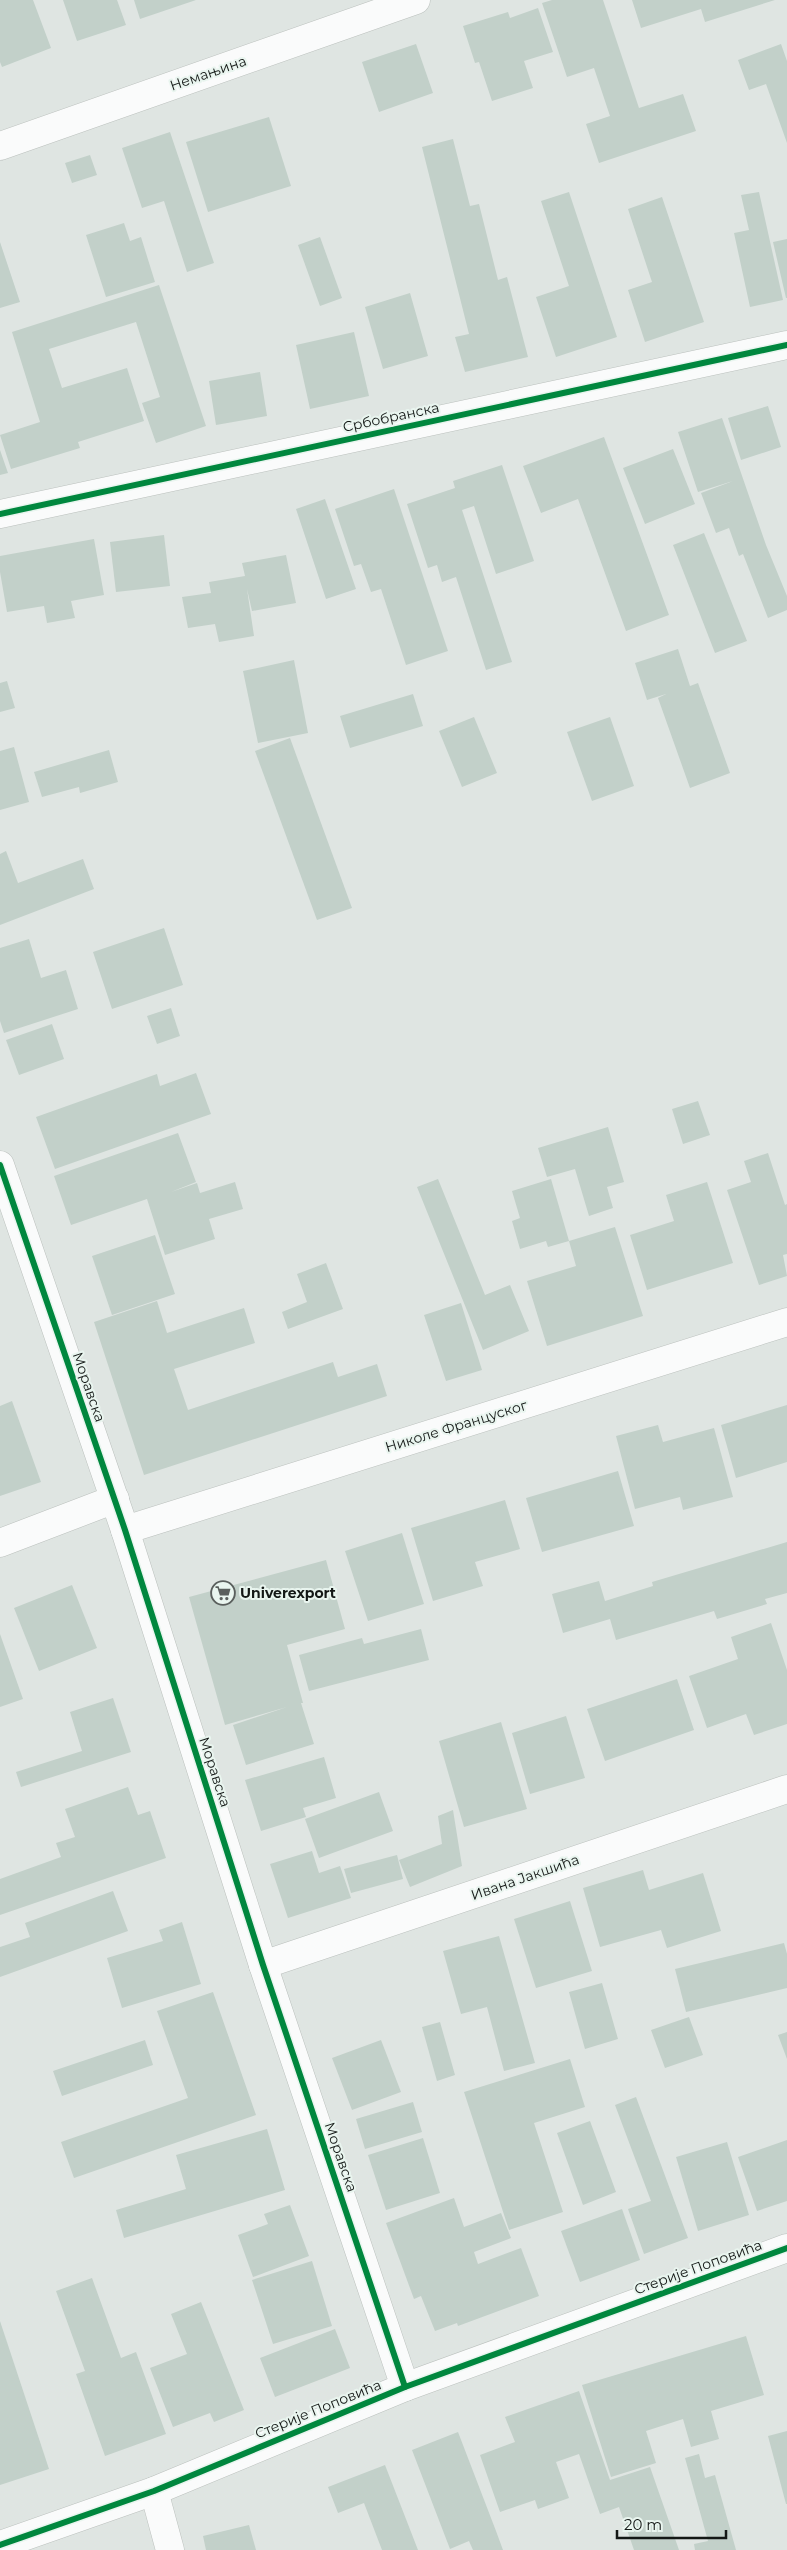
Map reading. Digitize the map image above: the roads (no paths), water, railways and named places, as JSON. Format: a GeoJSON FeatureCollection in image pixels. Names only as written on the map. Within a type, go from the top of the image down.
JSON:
{"type":"FeatureCollection","features":[{"type":"Feature","properties":{"kind":"street","name":"Немањина"},"geometry":{"type":"LineString","coordinates":[[0,146],[416,0]]}},
{"type":"Feature","properties":{"kind":"street","name":"Србобранска"},"geometry":{"type":"LineString","coordinates":[[0,514],[787,345]]}},
{"type":"Feature","properties":{"kind":"street","name":"Моравска"},"geometry":{"type":"LineString","coordinates":[[0,1165],[125,1530],[262,1964],[405,2387]]}},
{"type":"Feature","properties":{"kind":"street","name":"Николе Француског"},"geometry":{"type":"LineString","coordinates":[[125,1530],[787,1322]]}},
{"type":"Feature","properties":{"kind":"street"},"geometry":{"type":"LineString","coordinates":[[0,1542],[115,1500]]}},
{"type":"Feature","properties":{"kind":"street","name":"Ивана Јакшића"},"geometry":{"type":"LineString","coordinates":[[262,1964],[787,1789]]}},
{"type":"Feature","properties":{"kind":"street","name":"Стерије Поповића"},"geometry":{"type":"LineString","coordinates":[[0,2544],[154,2490],[405,2387],[787,2248]]}},
{"type":"Feature","properties":{"kind":"street"},"geometry":{"type":"LineString","coordinates":[[154,2490],[170,2550]]}},
{"type":"Feature","properties":{"kind":"place","name":"Univerexport"},"geometry":{"type":"Point","coordinates":[223,1593]}}]}
